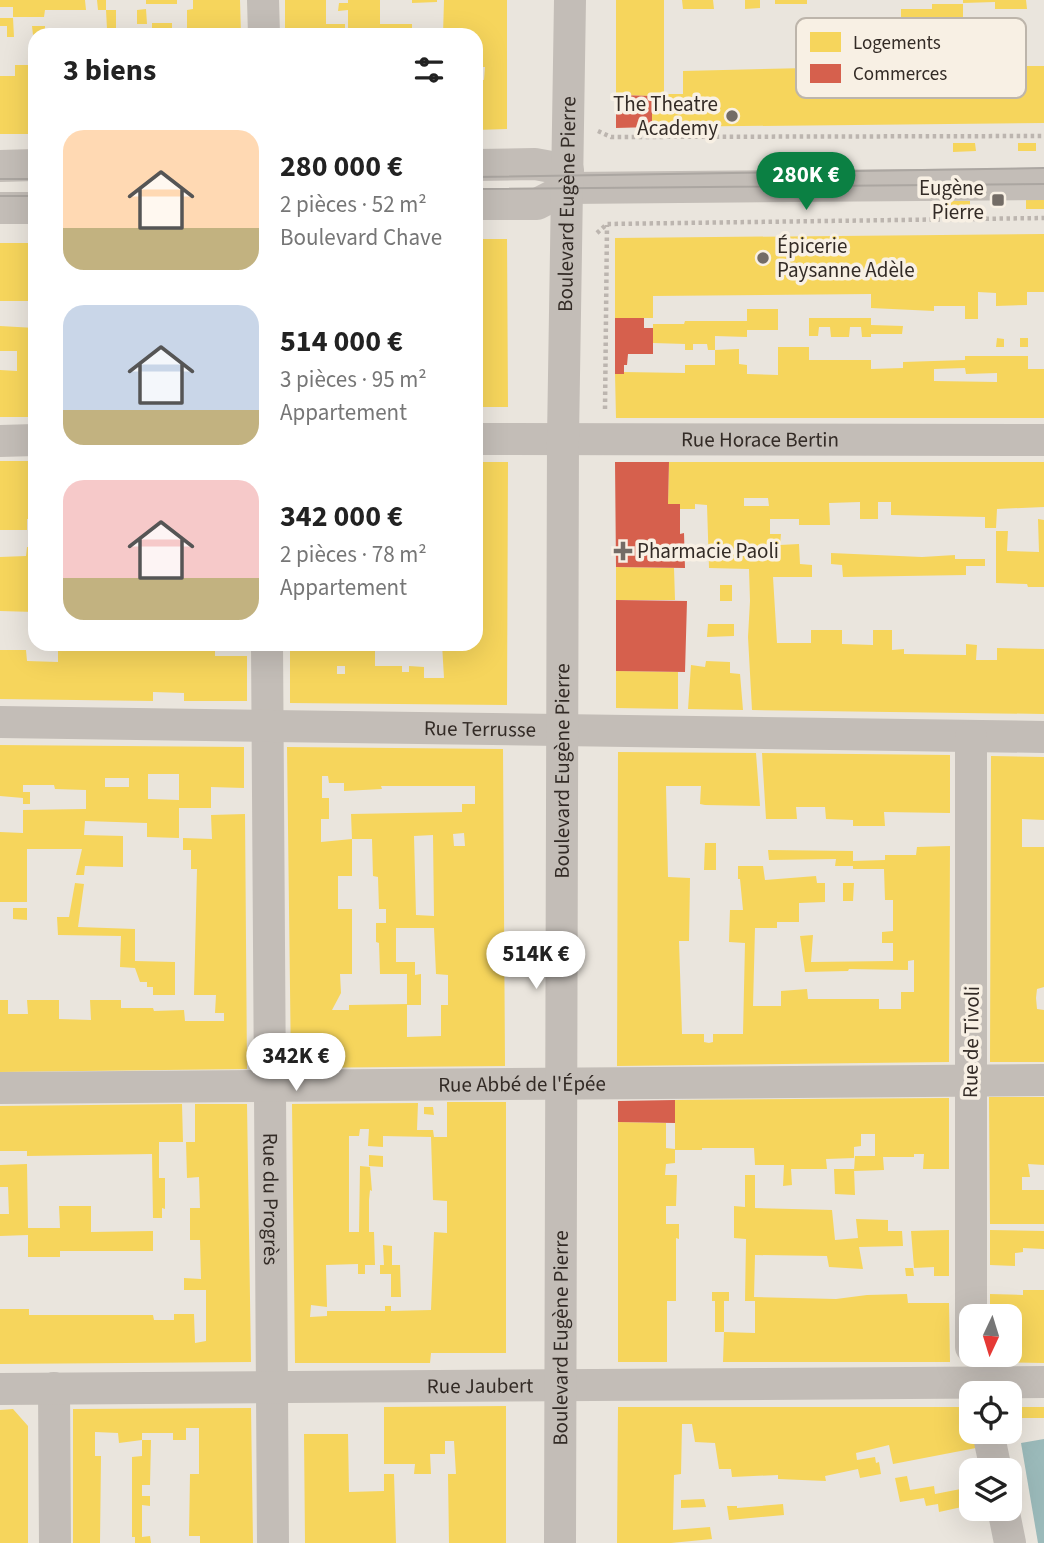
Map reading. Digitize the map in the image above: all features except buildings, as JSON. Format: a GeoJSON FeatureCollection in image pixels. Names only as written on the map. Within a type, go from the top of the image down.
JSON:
{"type":"FeatureCollection","features":[{"type":"Feature","properties":{"kind":"street"},"geometry":{"type":"LineString","coordinates":[[263,0],[264,28]]}},
{"type":"Feature","properties":{"kind":"street","name":"Boulevard Eugène Pierre"},"geometry":{"type":"LineString","coordinates":[[559,1543],[563,438],[570,0]]}},
{"type":"Feature","properties":{"kind":"street"},"geometry":{"type":"LineString","coordinates":[[483,164],[535,164],[568,179],[1044,184]]}},
{"type":"Feature","properties":{"kind":"street"},"geometry":{"type":"LineString","coordinates":[[0,166],[28,165]]}},
{"type":"Feature","properties":{"kind":"street"},"geometry":{"type":"LineString","coordinates":[[483,204],[537,204],[568,179]]}},
{"type":"Feature","properties":{"kind":"street"},"geometry":{"type":"LineString","coordinates":[[0,208],[28,208]]}},
{"type":"Feature","properties":{"kind":"street","name":"Rue Horace Bertin"},"geometry":{"type":"LineString","coordinates":[[483,439],[1044,440]]}},
{"type":"Feature","properties":{"kind":"street"},"geometry":{"type":"LineString","coordinates":[[0,440],[28,440]]}},
{"type":"Feature","properties":{"kind":"street","name":"Rue du Progrès"},"geometry":{"type":"LineString","coordinates":[[267,651],[273,1543]]}},
{"type":"Feature","properties":{"kind":"street","name":"Rue Terrusse"},"geometry":{"type":"LineString","coordinates":[[0,722],[1044,737]]}},
{"type":"Feature","properties":{"kind":"street","name":"Rue de Tivoli"},"geometry":{"type":"LineString","coordinates":[[971,737],[971,1304]]}},
{"type":"Feature","properties":{"kind":"street","name":"Rue Abbé de l'Épée"},"geometry":{"type":"LineString","coordinates":[[0,1088],[1044,1080]]}},
{"type":"Feature","properties":{"kind":"street","name":"Rue Jaubert"},"geometry":{"type":"LineString","coordinates":[[0,1388],[560,1386],[977,1377],[1044,1382]]}},
{"type":"Feature","properties":{"kind":"street"},"geometry":{"type":"LineString","coordinates":[[54,1388],[55,1543]]}},
{"type":"Feature","properties":{"kind":"street"},"geometry":{"type":"LineString","coordinates":[[1006,1521],[1010,1543]]}},
{"type":"Feature","properties":{"kind":"path"},"geometry":{"type":"LineString","coordinates":[[591,128],[611,137],[1044,136]]}},
{"type":"Feature","properties":{"kind":"path"},"geometry":{"type":"LineString","coordinates":[[844,137],[867,141]]}},
{"type":"Feature","properties":{"kind":"path"},"geometry":{"type":"LineString","coordinates":[[591,238],[607,224],[1044,218]]}},
{"type":"Feature","properties":{"kind":"path"},"geometry":{"type":"LineString","coordinates":[[605,422],[607,224]]}},
{"type":"Feature","properties":{"kind":"water"},"geometry":{"type":"Polygon","coordinates":[[[1044,1439],[1044,1543],[1038,1543],[1022,1443],[1044,1439]]]}},
{"type":"Feature","properties":{"kind":"tram line"},"geometry":{"type":"LineString","coordinates":[[483,177],[1044,168]]}},
{"type":"Feature","properties":{"kind":"tram line"},"geometry":{"type":"LineString","coordinates":[[0,179],[28,179]]}},
{"type":"Feature","properties":{"kind":"tram line"},"geometry":{"type":"LineString","coordinates":[[483,189],[1044,184]]}},
{"type":"Feature","properties":{"kind":"tram line"},"geometry":{"type":"LineString","coordinates":[[0,196],[28,196]]}},
{"type":"Feature","properties":{"kind":"place","name":"The Theatre Academy"},"geometry":{"type":"Point","coordinates":[732,116]}},
{"type":"Feature","properties":{"kind":"place","name":"Eugène Pierre"},"geometry":{"type":"Point","coordinates":[998,200]}},
{"type":"Feature","properties":{"kind":"place","name":"Épicerie Paysanne Adèle"},"geometry":{"type":"Point","coordinates":[763,258]}},
{"type":"Feature","properties":{"kind":"place","name":"Pharmacie Paoli"},"geometry":{"type":"Point","coordinates":[623,551]}}]}
